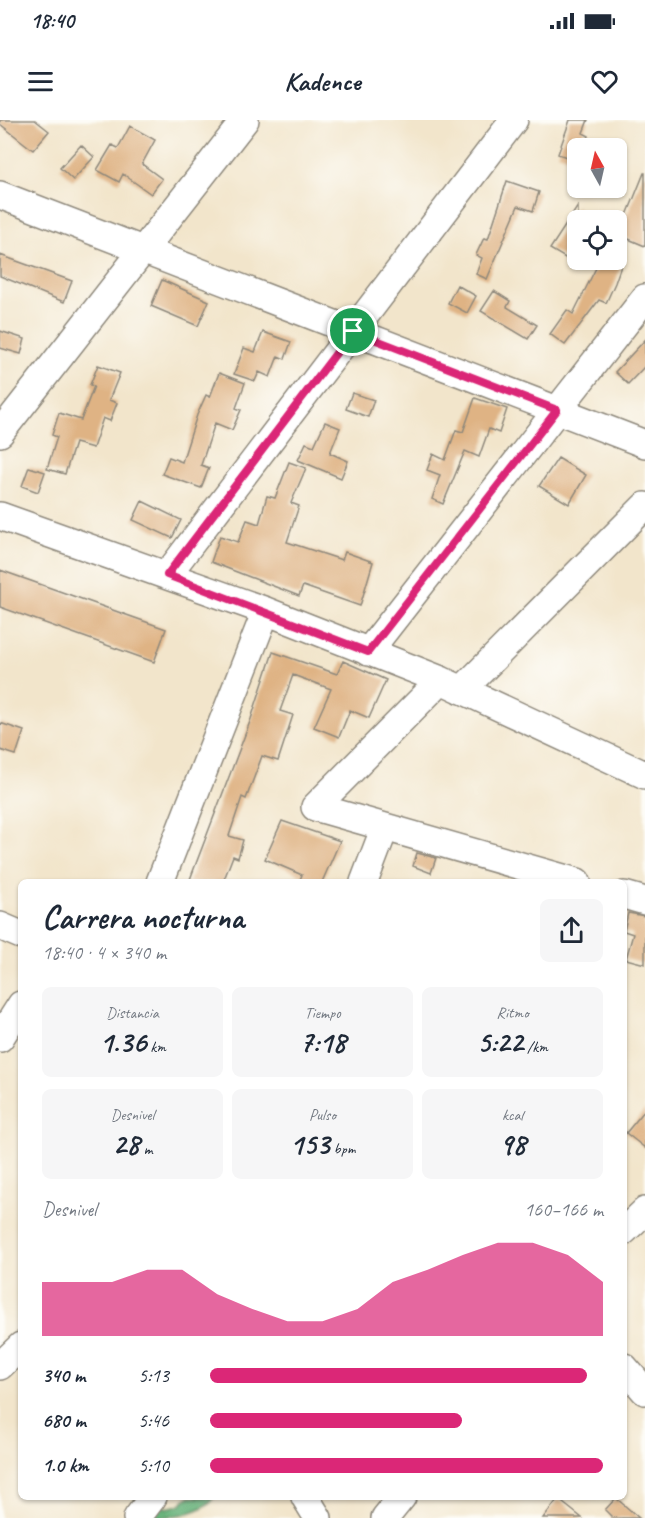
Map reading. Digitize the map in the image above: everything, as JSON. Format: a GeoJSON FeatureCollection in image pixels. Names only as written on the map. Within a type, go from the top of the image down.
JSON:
{"type":"FeatureCollection","features":[{"type":"Feature","properties":{"kind":"street"},"geometry":{"type":"LineString","coordinates":[[0,434],[245,120]]}},
{"type":"Feature","properties":{"kind":"street"},"geometry":{"type":"LineString","coordinates":[[167,575],[514,120]]}},
{"type":"Feature","properties":{"kind":"street"},"geometry":{"type":"LineString","coordinates":[[0,195],[145,249],[645,444]]}},
{"type":"Feature","properties":{"kind":"street"},"geometry":{"type":"LineString","coordinates":[[368,652],[645,298]]}},
{"type":"Feature","properties":{"kind":"street"},"geometry":{"type":"LineString","coordinates":[[566,879],[315,807],[452,685],[645,506]]}},
{"type":"Feature","properties":{"kind":"street"},"geometry":{"type":"LineString","coordinates":[[0,516],[266,611],[452,685],[645,775]]}},
{"type":"Feature","properties":{"kind":"street"},"geometry":{"type":"LineString","coordinates":[[161,879],[266,611]]}},
{"type":"Feature","properties":{"kind":"street"},"geometry":{"type":"LineString","coordinates":[[365,879],[385,827]]}},
{"type":"Feature","properties":{"kind":"street"},"geometry":{"type":"LineString","coordinates":[[627,896],[645,901]]}},
{"type":"Feature","properties":{"kind":"street"},"geometry":{"type":"LineString","coordinates":[[0,926],[18,934]]}},
{"type":"Feature","properties":{"kind":"street"},"geometry":{"type":"LineString","coordinates":[[0,1038],[18,1010]]}},
{"type":"Feature","properties":{"kind":"street"},"geometry":{"type":"LineString","coordinates":[[627,1228],[645,1211]]}},
{"type":"Feature","properties":{"kind":"street"},"geometry":{"type":"LineString","coordinates":[[0,1366],[18,1349]]}},
{"type":"Feature","properties":{"kind":"street"},"geometry":{"type":"LineString","coordinates":[[627,1370],[645,1391]]}},
{"type":"Feature","properties":{"kind":"street"},"geometry":{"type":"LineString","coordinates":[[137,1518],[151,1500]]}},
{"type":"Feature","properties":{"kind":"street"},"geometry":{"type":"LineString","coordinates":[[307,1500],[318,1518]]}},
{"type":"Feature","properties":{"kind":"street"},"geometry":{"type":"LineString","coordinates":[[386,1518],[400,1500]]}},
{"type":"Feature","properties":{"kind":"green space"},"geometry":{"type":"Polygon","coordinates":[[[135,1500],[160,1500],[166,1508],[179,1505],[185,1500],[211,1500],[189,1513],[164,1517],[129,1518],[135,1500]]]}},
{"type":"Feature","properties":{"kind":"building"},"geometry":{"type":"Polygon","coordinates":[[[0,120],[35,120],[49,131],[33,150],[0,124],[0,120]]]}},
{"type":"Feature","properties":{"kind":"building"},"geometry":{"type":"Polygon","coordinates":[[[570,120],[588,120],[583,133],[589,136],[588,138],[567,138],[567,157],[558,154],[570,120]]]}},
{"type":"Feature","properties":{"kind":"building"},"geometry":{"type":"Polygon","coordinates":[[[130,126],[155,140],[142,164],[162,179],[151,194],[123,174],[119,182],[97,170],[112,145],[118,148],[130,126]]]}},
{"type":"Feature","properties":{"kind":"building"},"geometry":{"type":"Polygon","coordinates":[[[81,145],[94,157],[73,180],[60,168],[81,145]]]}},
{"type":"Feature","properties":{"kind":"building"},"geometry":{"type":"Polygon","coordinates":[[[645,173],[645,246],[627,238],[627,215],[645,173]]]}},
{"type":"Feature","properties":{"kind":"building"},"geometry":{"type":"Polygon","coordinates":[[[507,181],[539,192],[533,211],[518,206],[487,279],[476,274],[482,258],[476,255],[484,238],[488,239],[507,181]]]}},
{"type":"Feature","properties":{"kind":"building"},"geometry":{"type":"Polygon","coordinates":[[[567,223],[567,259],[550,249],[567,223]]]}},
{"type":"Feature","properties":{"kind":"building"},"geometry":{"type":"Polygon","coordinates":[[[0,255],[72,281],[64,302],[0,276],[0,255]]]}},
{"type":"Feature","properties":{"kind":"building"},"geometry":{"type":"Polygon","coordinates":[[[595,270],[620,270],[606,303],[599,300],[565,345],[550,334],[567,310],[573,314],[595,270]]]}},
{"type":"Feature","properties":{"kind":"building"},"geometry":{"type":"Polygon","coordinates":[[[162,280],[209,301],[198,326],[151,306],[162,280]]]}},
{"type":"Feature","properties":{"kind":"building"},"geometry":{"type":"Polygon","coordinates":[[[457,285],[476,296],[467,313],[448,303],[457,285]]]}},
{"type":"Feature","properties":{"kind":"building"},"geometry":{"type":"Polygon","coordinates":[[[494,291],[510,301],[507,307],[537,325],[528,339],[481,311],[494,291]]]}},
{"type":"Feature","properties":{"kind":"building"},"geometry":{"type":"Polygon","coordinates":[[[0,331],[25,339],[21,354],[0,348],[0,331]]]}},
{"type":"Feature","properties":{"kind":"building"},"geometry":{"type":"Polygon","coordinates":[[[263,332],[291,342],[285,359],[278,356],[270,377],[259,372],[255,381],[234,374],[244,348],[255,352],[263,332]]]}},
{"type":"Feature","properties":{"kind":"building"},"geometry":{"type":"Polygon","coordinates":[[[645,340],[645,366],[628,384],[615,372],[645,340]]]}},
{"type":"Feature","properties":{"kind":"building"},"geometry":{"type":"Polygon","coordinates":[[[98,365],[120,373],[109,400],[117,403],[110,421],[103,418],[93,448],[75,443],[65,474],[47,469],[57,437],[52,435],[59,413],[81,420],[94,386],[90,385],[98,365]]]}},
{"type":"Feature","properties":{"kind":"building"},"geometry":{"type":"Polygon","coordinates":[[[219,373],[245,383],[236,408],[241,410],[232,430],[215,423],[201,465],[209,468],[201,488],[162,474],[169,457],[182,462],[197,415],[206,395],[210,397],[219,373]]]}},
{"type":"Feature","properties":{"kind":"building"},"geometry":{"type":"Polygon","coordinates":[[[352,393],[374,400],[368,417],[346,409],[352,393]]]}},
{"type":"Feature","properties":{"kind":"building"},"geometry":{"type":"Polygon","coordinates":[[[475,398],[507,409],[499,433],[489,429],[479,457],[465,451],[443,504],[432,499],[440,475],[427,470],[433,454],[445,460],[456,430],[463,432],[475,398]]]}},
{"type":"Feature","properties":{"kind":"building"},"geometry":{"type":"Polygon","coordinates":[[[325,422],[340,428],[330,453],[348,461],[341,478],[298,460],[306,443],[314,446],[325,422]]]}},
{"type":"Feature","properties":{"kind":"building"},"geometry":{"type":"Polygon","coordinates":[[[558,458],[586,475],[569,504],[539,486],[558,458]]]}},
{"type":"Feature","properties":{"kind":"building"},"geometry":{"type":"Polygon","coordinates":[[[289,462],[306,468],[291,503],[299,506],[287,542],[342,560],[345,552],[373,562],[360,606],[303,586],[299,596],[211,562],[220,536],[238,542],[247,520],[259,524],[267,496],[275,498],[289,462]]]}},
{"type":"Feature","properties":{"kind":"building"},"geometry":{"type":"Polygon","coordinates":[[[29,467],[45,472],[38,492],[22,486],[29,467]]]}},
{"type":"Feature","properties":{"kind":"building"},"geometry":{"type":"Polygon","coordinates":[[[142,501],[181,520],[172,538],[133,520],[142,501]]]}},
{"type":"Feature","properties":{"kind":"building"},"geometry":{"type":"Polygon","coordinates":[[[0,570],[166,629],[154,662],[0,607],[0,570]]]}},
{"type":"Feature","properties":{"kind":"building"},"geometry":{"type":"Polygon","coordinates":[[[273,652],[337,674],[343,661],[386,680],[369,718],[350,710],[339,737],[314,727],[331,689],[293,675],[280,711],[293,715],[278,761],[262,756],[246,799],[242,797],[229,836],[243,840],[238,858],[233,856],[224,879],[190,879],[251,719],[273,652]]]}},
{"type":"Feature","properties":{"kind":"building"},"geometry":{"type":"Polygon","coordinates":[[[0,723],[24,731],[16,755],[0,750],[0,723]]]}},
{"type":"Feature","properties":{"kind":"building"},"geometry":{"type":"Polygon","coordinates":[[[282,821],[340,841],[323,879],[300,879],[302,875],[265,859],[282,821]]]}},
{"type":"Feature","properties":{"kind":"building"},"geometry":{"type":"Polygon","coordinates":[[[417,853],[436,858],[431,873],[413,866],[417,853]]]}},
{"type":"Feature","properties":{"kind":"building"},"geometry":{"type":"Polygon","coordinates":[[[628,913],[645,916],[645,964],[627,959],[633,934],[627,932],[628,913]]]}},
{"type":"Feature","properties":{"kind":"building"},"geometry":{"type":"Polygon","coordinates":[[[645,1110],[645,1148],[627,1132],[645,1110]]]}},
{"type":"Feature","properties":{"kind":"building"},"geometry":{"type":"Polygon","coordinates":[[[559,1500],[582,1518],[543,1518],[559,1500]]]}},
{"type":"Feature","properties":{"kind":"building"},"geometry":{"type":"Polygon","coordinates":[[[614,1500],[618,1500],[639,1518],[613,1518],[605,1510],[614,1500]]]}},
{"type":"Feature","properties":{"kind":"route"},"geometry":{"type":"LineString","coordinates":[[353,331],[557,410],[368,652],[167,575],[353,331]]}}]}
